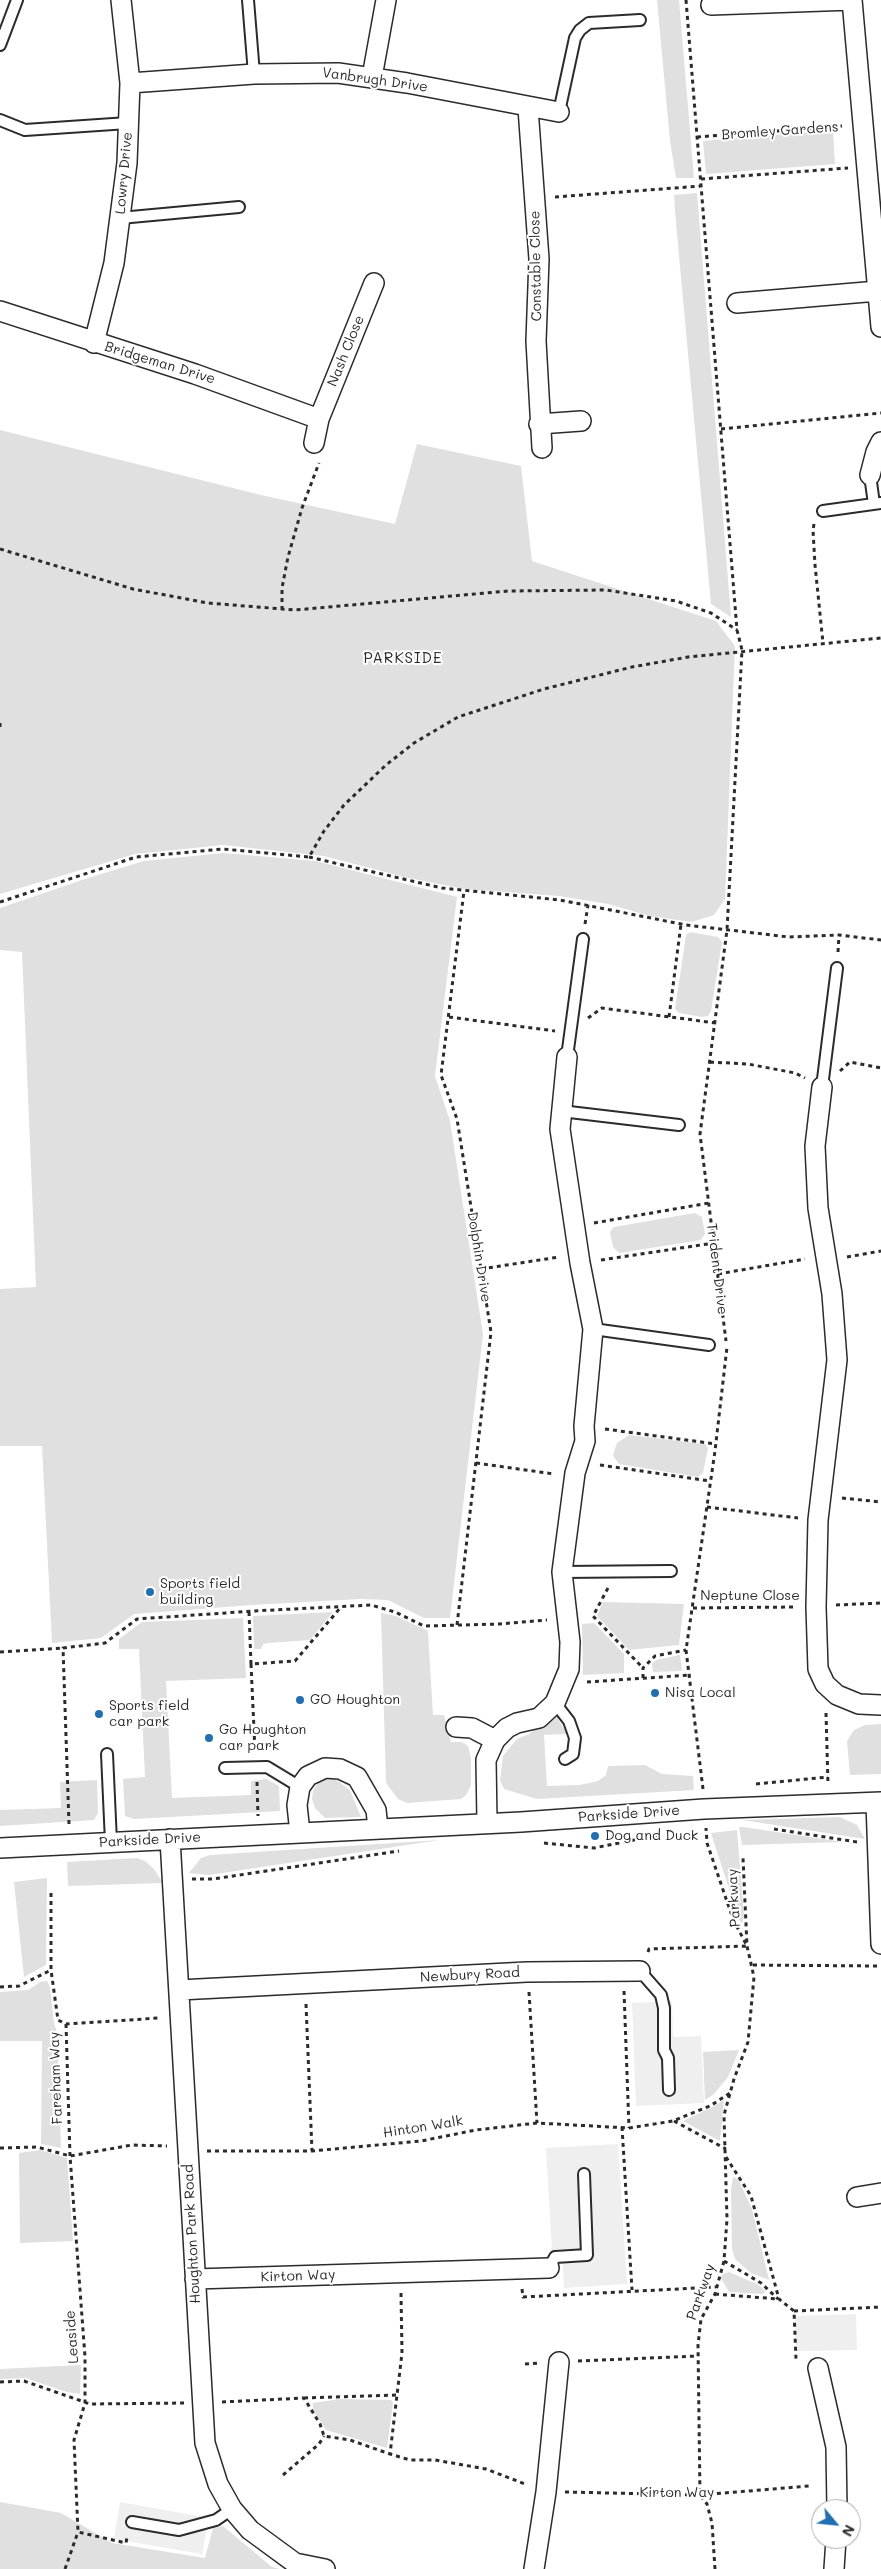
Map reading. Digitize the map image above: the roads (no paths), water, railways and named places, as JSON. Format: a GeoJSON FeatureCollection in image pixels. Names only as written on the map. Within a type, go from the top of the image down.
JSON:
{"type":"FeatureCollection","features":[{"type":"Feature","properties":{"kind":"street","name":"Lowry Drive"},"geometry":{"type":"LineString","coordinates":[[94,343],[114,263],[127,163],[130,83],[121,0]]}},
{"type":"Feature","properties":{"kind":"street"},"geometry":{"type":"LineString","coordinates":[[372,77],[386,0]]}},
{"type":"Feature","properties":{"kind":"street"},"geometry":{"type":"LineString","coordinates":[[711,5],[852,0],[881,327]]}},
{"type":"Feature","properties":{"kind":"street","name":"Vanbrugh Drive"},"geometry":{"type":"LineString","coordinates":[[130,83],[254,74],[329,73],[372,77],[528,108],[559,112]]}},
{"type":"Feature","properties":{"kind":"street","name":"Constable Close"},"geometry":{"type":"LineString","coordinates":[[528,108],[539,259],[536,341],[539,424],[542,448]]}},
{"type":"Feature","properties":{"kind":"street","name":"Nash Close"},"geometry":{"type":"LineString","coordinates":[[314,443],[319,418],[374,283]]}},
{"type":"Feature","properties":{"kind":"street"},"geometry":{"type":"LineString","coordinates":[[737,303],[878,291]]}},
{"type":"Feature","properties":{"kind":"street","name":"Bridgeman Drive"},"geometry":{"type":"LineString","coordinates":[[0,311],[50,326],[94,343],[195,374],[319,418]]}},
{"type":"Feature","properties":{"kind":"street"},"geometry":{"type":"LineString","coordinates":[[539,424],[581,421]]}},
{"type":"Feature","properties":{"kind":"street"},"geometry":{"type":"LineString","coordinates":[[870,475],[876,452],[881,442]]}},
{"type":"Feature","properties":{"kind":"street"},"geometry":{"type":"LineString","coordinates":[[487,1822],[486,1760],[495,1740],[512,1726],[539,1718],[555,1702],[569,1669],[570,1642],[562,1572],[576,1470],[585,1441],[584,1426],[593,1329],[579,1259],[560,1129],[567,1057]]}},
{"type":"Feature","properties":{"kind":"street"},"geometry":{"type":"LineString","coordinates":[[822,1087],[815,1146],[818,1208],[826,1258],[837,1360],[818,1520],[816,1607],[818,1668],[825,1684],[837,1695],[853,1702],[881,1705]]}},
{"type":"Feature","properties":{"kind":"street"},"geometry":{"type":"LineString","coordinates":[[456,1727],[472,1728],[495,1740]]}},
{"type":"Feature","properties":{"kind":"street"},"geometry":{"type":"LineString","coordinates":[[300,1833],[297,1805],[300,1787],[308,1776],[325,1768],[340,1769],[357,1777],[376,1810],[378,1828]]}},
{"type":"Feature","properties":{"kind":"street"},"geometry":{"type":"LineString","coordinates":[[879,1803],[876,1848],[881,1944]]}},
{"type":"Feature","properties":{"kind":"street","name":"Parkside Drive"},"geometry":{"type":"LineString","coordinates":[[0,1848],[300,1833],[704,1809],[879,1803]]}},
{"type":"Feature","properties":{"kind":"street","name":"Houghton Park Road"},"geometry":{"type":"LineString","coordinates":[[170,1839],[201,2403],[205,2443],[218,2484],[232,2508],[250,2530],[295,2563],[325,2569]]}},
{"type":"Feature","properties":{"kind":"street","name":"Newbury Road"},"geometry":{"type":"LineString","coordinates":[[179,1990],[527,1972],[631,1971]]}},
{"type":"Feature","properties":{"kind":"street"},"geometry":{"type":"LineString","coordinates":[[857,2197],[881,2193]]}},
{"type":"Feature","properties":{"kind":"street","name":"Kirton Way"},"geometry":{"type":"LineString","coordinates":[[194,2279],[549,2268]]}},
{"type":"Feature","properties":{"kind":"street"},"geometry":{"type":"LineString","coordinates":[[534,2569],[546,2492],[559,2362]]}},
{"type":"Feature","properties":{"kind":"street"},"geometry":{"type":"LineString","coordinates":[[818,2368],[836,2447],[837,2499]]}},
{"type":"Feature","properties":{"kind":"street"},"geometry":{"type":"LineString","coordinates":[[834,2569],[835,2549]]}},
{"type":"Feature","properties":{"kind":"lane"},"geometry":{"type":"LineString","coordinates":[[0,45],[17,0]]}},
{"type":"Feature","properties":{"kind":"lane"},"geometry":{"type":"LineString","coordinates":[[248,0],[254,74]]}},
{"type":"Feature","properties":{"kind":"lane"},"geometry":{"type":"LineString","coordinates":[[559,112],[575,38],[580,30],[589,23],[640,20]]}},
{"type":"Feature","properties":{"kind":"lane"},"geometry":{"type":"LineString","coordinates":[[0,120],[25,130],[128,123]]}},
{"type":"Feature","properties":{"kind":"lane"},"geometry":{"type":"LineString","coordinates":[[120,218],[239,207]]}},
{"type":"Feature","properties":{"kind":"lane"},"geometry":{"type":"LineString","coordinates":[[823,511],[878,503],[870,475]]}},
{"type":"Feature","properties":{"kind":"lane"},"geometry":{"type":"LineString","coordinates":[[567,1057],[583,939]]}},
{"type":"Feature","properties":{"kind":"lane"},"geometry":{"type":"LineString","coordinates":[[822,1087],[837,968]]}},
{"type":"Feature","properties":{"kind":"lane"},"geometry":{"type":"LineString","coordinates":[[561,1111],[679,1126]]}},
{"type":"Feature","properties":{"kind":"lane"},"geometry":{"type":"LineString","coordinates":[[593,1329],[709,1345]]}},
{"type":"Feature","properties":{"kind":"lane"},"geometry":{"type":"LineString","coordinates":[[562,1572],[671,1570]]}},
{"type":"Feature","properties":{"kind":"lane"},"geometry":{"type":"LineString","coordinates":[[555,1702],[569,1720],[575,1738],[573,1754],[565,1759]]}},
{"type":"Feature","properties":{"kind":"lane"},"geometry":{"type":"LineString","coordinates":[[107,1754],[111,1842]]}},
{"type":"Feature","properties":{"kind":"lane"},"geometry":{"type":"LineString","coordinates":[[225,1768],[267,1767],[300,1787]]}},
{"type":"Feature","properties":{"kind":"lane"},"geometry":{"type":"LineString","coordinates":[[631,1971],[661,1995],[664,2050],[668,2058],[669,2090]]}},
{"type":"Feature","properties":{"kind":"lane"},"geometry":{"type":"LineString","coordinates":[[549,2268],[555,2257],[587,2255],[584,2174]]}},
{"type":"Feature","properties":{"kind":"lane"},"geometry":{"type":"LineString","coordinates":[[132,2522],[179,2530],[216,2520],[232,2508]]}},
{"type":"Feature","properties":{"kind":"place","name":"Sports field building"},"geometry":{"type":"Point","coordinates":[150,1592]}},
{"type":"Feature","properties":{"kind":"place","name":"Nisa Local"},"geometry":{"type":"Point","coordinates":[655,1693]}},
{"type":"Feature","properties":{"kind":"place","name":"GO Houghton"},"geometry":{"type":"Point","coordinates":[300,1700]}},
{"type":"Feature","properties":{"kind":"place","name":"Sports field car park"},"geometry":{"type":"Point","coordinates":[99,1714]}},
{"type":"Feature","properties":{"kind":"place","name":"Go Houghton car park"},"geometry":{"type":"Point","coordinates":[209,1738]}},
{"type":"Feature","properties":{"kind":"place","name":"Dog and Duck"},"geometry":{"type":"Point","coordinates":[595,1836]}},
{"type":"Feature","properties":{"kind":"district","name":"PARKSIDE"},"geometry":{"type":"Point","coordinates":[403,658]}}]}
